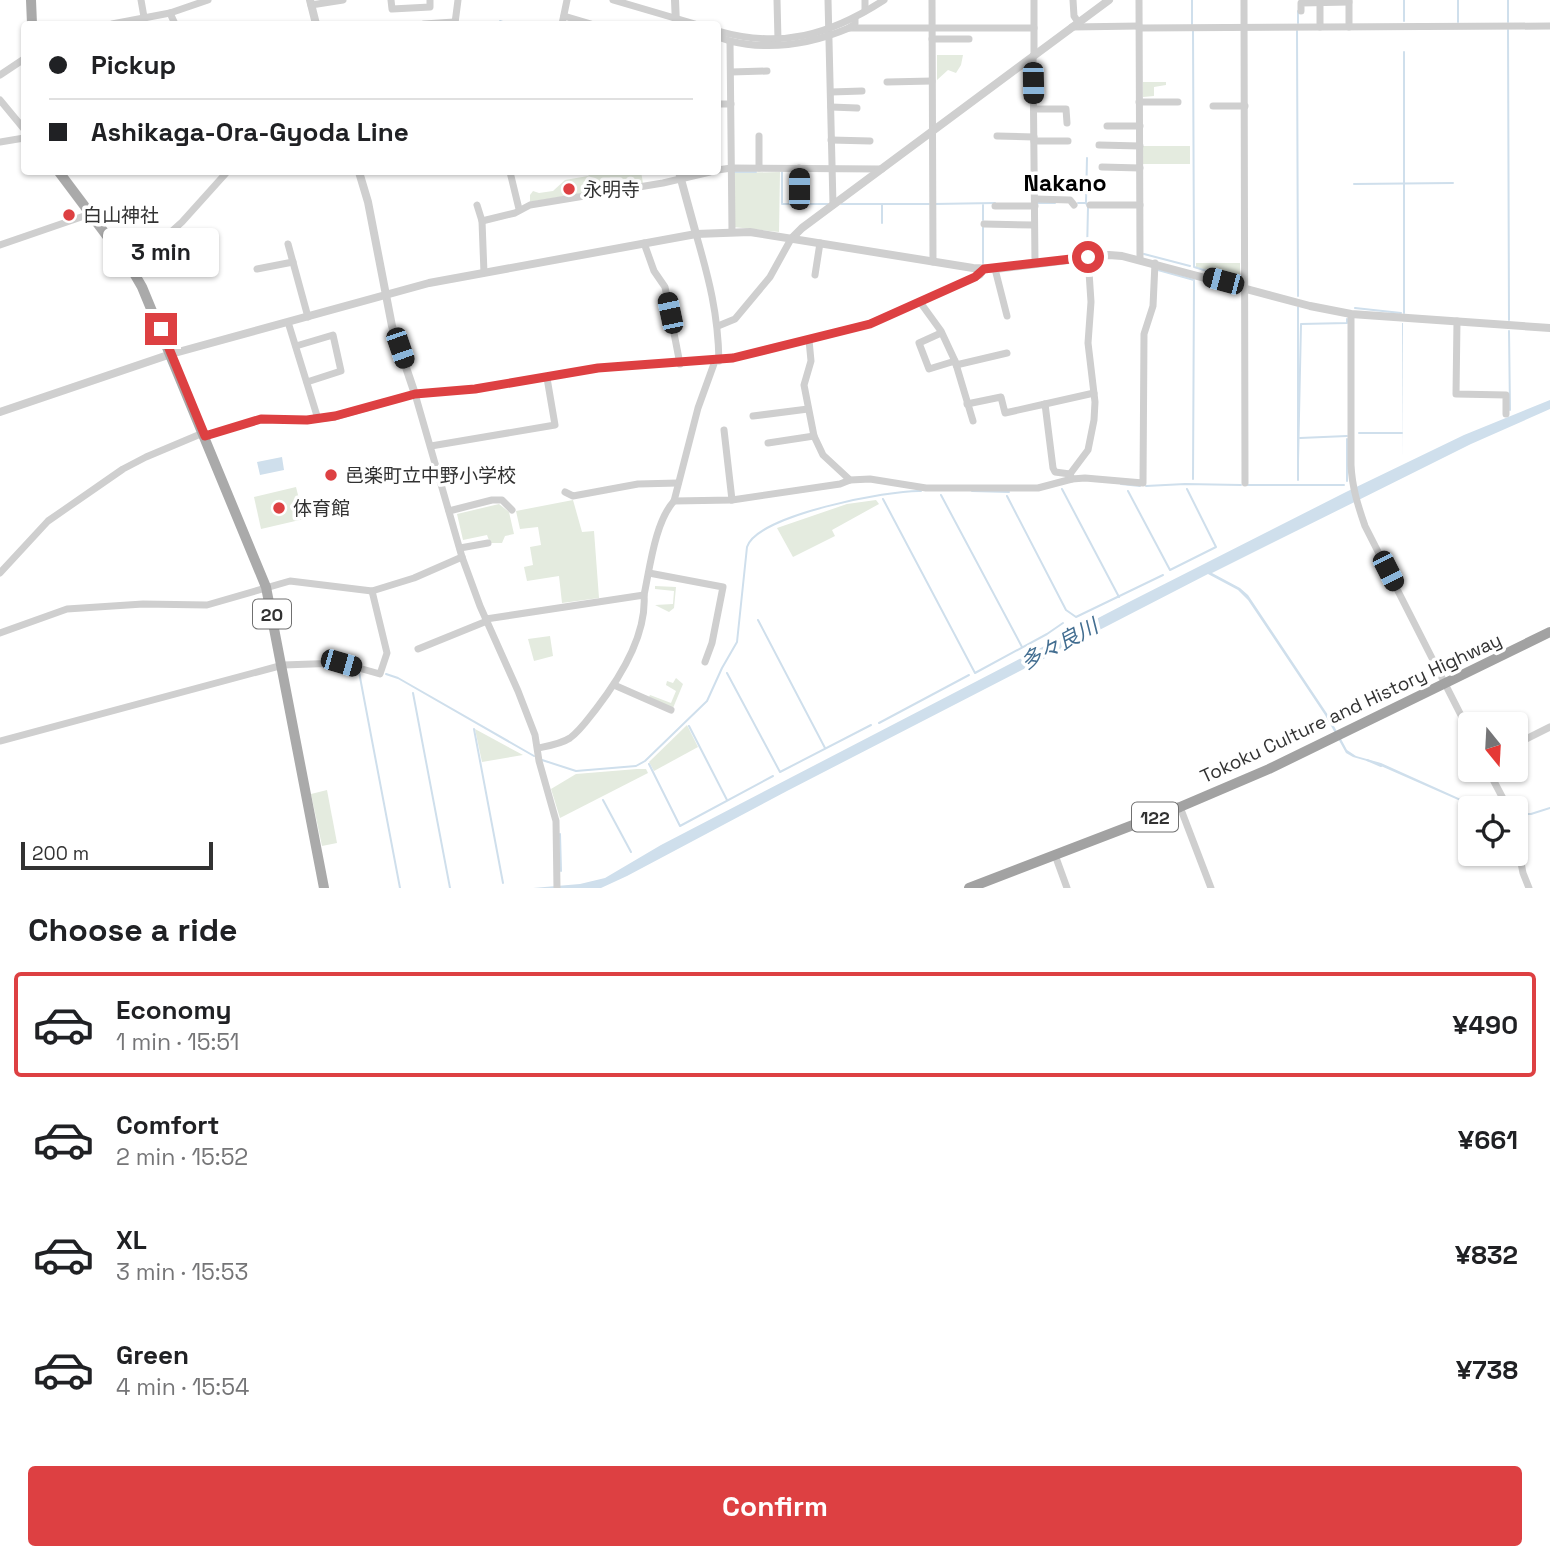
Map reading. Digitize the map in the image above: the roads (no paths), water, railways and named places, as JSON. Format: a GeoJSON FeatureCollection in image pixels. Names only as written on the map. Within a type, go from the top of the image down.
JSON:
{"type":"FeatureCollection","features":[{"type":"Feature","properties":{"kind":"highway","name":"Tokoku Culture and History Highway"},"geometry":{"type":"LineString","coordinates":[[969,888],[1180,807],[1269,769],[1550,632]]}},
{"type":"Feature","properties":{"kind":"main road"},"geometry":{"type":"LineString","coordinates":[[31,0],[32,21]]}},
{"type":"Feature","properties":{"kind":"main road","name":"20"},"geometry":{"type":"LineString","coordinates":[[62,175],[131,268],[150,305],[267,587],[324,888]]}},
{"type":"Feature","properties":{"kind":"street"},"geometry":{"type":"LineString","coordinates":[[141,0],[144,17]]}},
{"type":"Feature","properties":{"kind":"street"},"geometry":{"type":"LineString","coordinates":[[130,21],[170,13],[208,0]]}},
{"type":"Feature","properties":{"kind":"street"},"geometry":{"type":"LineString","coordinates":[[315,21],[310,3],[343,0]]}},
{"type":"Feature","properties":{"kind":"street"},"geometry":{"type":"LineString","coordinates":[[391,0],[392,9],[429,7],[429,0]]}},
{"type":"Feature","properties":{"kind":"street"},"geometry":{"type":"LineString","coordinates":[[455,21],[458,0]]}},
{"type":"Feature","properties":{"kind":"street"},"geometry":{"type":"LineString","coordinates":[[563,21],[567,0]]}},
{"type":"Feature","properties":{"kind":"street"},"geometry":{"type":"LineString","coordinates":[[613,0],[673,21]]}},
{"type":"Feature","properties":{"kind":"street"},"geometry":{"type":"LineString","coordinates":[[676,0],[676,21]]}},
{"type":"Feature","properties":{"kind":"street"},"geometry":{"type":"LineString","coordinates":[[777,0],[778,40]]}},
{"type":"Feature","properties":{"kind":"street"},"geometry":{"type":"LineString","coordinates":[[828,0],[832,205]]}},
{"type":"Feature","properties":{"kind":"street"},"geometry":{"type":"LineString","coordinates":[[865,0],[865,11]]}},
{"type":"Feature","properties":{"kind":"street"},"geometry":{"type":"LineString","coordinates":[[721,32],[747,38],[778,40],[830,33],[884,0]]}},
{"type":"Feature","properties":{"kind":"street"},"geometry":{"type":"LineString","coordinates":[[932,0],[933,262]]}},
{"type":"Feature","properties":{"kind":"street"},"geometry":{"type":"LineString","coordinates":[[1034,0],[1035,264]]}},
{"type":"Feature","properties":{"kind":"street"},"geometry":{"type":"LineString","coordinates":[[1073,0],[1075,25]]}},
{"type":"Feature","properties":{"kind":"street"},"geometry":{"type":"LineString","coordinates":[[1139,0],[1140,260]]}},
{"type":"Feature","properties":{"kind":"street"},"geometry":{"type":"LineString","coordinates":[[1244,0],[1245,483]]}},
{"type":"Feature","properties":{"kind":"street"},"geometry":{"type":"LineString","coordinates":[[718,326],[735,319],[770,277],[791,239],[832,205],[1107,1]]}},
{"type":"Feature","properties":{"kind":"street"},"geometry":{"type":"LineString","coordinates":[[1301,10],[1301,2],[1349,1],[1349,27]]}},
{"type":"Feature","properties":{"kind":"street"},"geometry":{"type":"LineString","coordinates":[[1320,2],[1320,27]]}},
{"type":"Feature","properties":{"kind":"street"},"geometry":{"type":"LineString","coordinates":[[170,13],[174,21]]}},
{"type":"Feature","properties":{"kind":"street"},"geometry":{"type":"LineString","coordinates":[[564,16],[581,21]]}},
{"type":"Feature","properties":{"kind":"street"},"geometry":{"type":"LineString","coordinates":[[849,28],[855,24],[855,18]]}},
{"type":"Feature","properties":{"kind":"street"},"geometry":{"type":"LineString","coordinates":[[1075,25],[1244,28],[1550,26]]}},
{"type":"Feature","properties":{"kind":"street"},"geometry":{"type":"LineString","coordinates":[[721,38],[752,45],[778,46],[805,43],[849,28],[1034,28]]}},
{"type":"Feature","properties":{"kind":"street"},"geometry":{"type":"LineString","coordinates":[[932,39],[970,39]]}},
{"type":"Feature","properties":{"kind":"street"},"geometry":{"type":"LineString","coordinates":[[730,41],[732,231]]}},
{"type":"Feature","properties":{"kind":"street"},"geometry":{"type":"LineString","coordinates":[[0,75],[21,61]]}},
{"type":"Feature","properties":{"kind":"street"},"geometry":{"type":"LineString","coordinates":[[731,72],[767,71]]}},
{"type":"Feature","properties":{"kind":"street"},"geometry":{"type":"LineString","coordinates":[[887,82],[932,80]]}},
{"type":"Feature","properties":{"kind":"street"},"geometry":{"type":"LineString","coordinates":[[831,92],[862,91]]}},
{"type":"Feature","properties":{"kind":"street"},"geometry":{"type":"LineString","coordinates":[[0,100],[21,125]]}},
{"type":"Feature","properties":{"kind":"street"},"geometry":{"type":"LineString","coordinates":[[1139,102],[1178,102]]}},
{"type":"Feature","properties":{"kind":"street"},"geometry":{"type":"LineString","coordinates":[[721,104],[731,104]]}},
{"type":"Feature","properties":{"kind":"street"},"geometry":{"type":"LineString","coordinates":[[1213,106],[1245,106]]}},
{"type":"Feature","properties":{"kind":"street"},"geometry":{"type":"LineString","coordinates":[[831,107],[857,107]]}},
{"type":"Feature","properties":{"kind":"street"},"geometry":{"type":"LineString","coordinates":[[1034,109],[1066,109],[1067,123]]}},
{"type":"Feature","properties":{"kind":"street"},"geometry":{"type":"LineString","coordinates":[[1107,126],[1140,126]]}},
{"type":"Feature","properties":{"kind":"street"},"geometry":{"type":"LineString","coordinates":[[759,136],[759,168]]}},
{"type":"Feature","properties":{"kind":"street"},"geometry":{"type":"LineString","coordinates":[[997,136],[1068,141]]}},
{"type":"Feature","properties":{"kind":"street"},"geometry":{"type":"LineString","coordinates":[[0,142],[21,138]]}},
{"type":"Feature","properties":{"kind":"street"},"geometry":{"type":"LineString","coordinates":[[831,140],[870,141]]}},
{"type":"Feature","properties":{"kind":"street"},"geometry":{"type":"LineString","coordinates":[[1100,145],[1140,146]]}},
{"type":"Feature","properties":{"kind":"street"},"geometry":{"type":"LineString","coordinates":[[1102,167],[1140,168]]}},
{"type":"Feature","properties":{"kind":"street"},"geometry":{"type":"LineString","coordinates":[[799,168],[799,189]]}},
{"type":"Feature","properties":{"kind":"street"},"geometry":{"type":"LineString","coordinates":[[721,170],[881,169]]}},
{"type":"Feature","properties":{"kind":"street"},"geometry":{"type":"LineString","coordinates":[[131,268],[182,222],[224,175]]}},
{"type":"Feature","properties":{"kind":"street"},"geometry":{"type":"LineString","coordinates":[[360,175],[368,202],[392,326],[431,446],[461,553],[486,620],[518,691],[538,748],[539,761],[556,821],[556,884]]}},
{"type":"Feature","properties":{"kind":"street"},"geometry":{"type":"LineString","coordinates":[[511,175],[519,209]]}},
{"type":"Feature","properties":{"kind":"street"},"geometry":{"type":"LineString","coordinates":[[482,221],[515,213],[530,205],[663,183],[680,175],[713,293],[718,326],[717,361],[698,408],[674,501],[661,525],[628,664],[571,738],[538,748]]}},
{"type":"Feature","properties":{"kind":"street"},"geometry":{"type":"LineString","coordinates":[[995,206],[1070,200],[1074,205]]}},
{"type":"Feature","properties":{"kind":"street"},"geometry":{"type":"LineString","coordinates":[[477,205],[482,221],[484,273]]}},
{"type":"Feature","properties":{"kind":"street"},"geometry":{"type":"LineString","coordinates":[[1090,205],[1140,205]]}},
{"type":"Feature","properties":{"kind":"street"},"geometry":{"type":"LineString","coordinates":[[0,245],[90,214]]}},
{"type":"Feature","properties":{"kind":"street"},"geometry":{"type":"LineString","coordinates":[[984,224],[1034,225]]}},
{"type":"Feature","properties":{"kind":"street"},"geometry":{"type":"LineString","coordinates":[[0,412],[171,354],[429,283],[696,234],[732,231],[984,269],[1109,255],[1155,263],[1310,306],[1351,314],[1550,328]]}},
{"type":"Feature","properties":{"kind":"street"},"geometry":{"type":"LineString","coordinates":[[644,243],[654,271],[664,287],[680,364]]}},
{"type":"Feature","properties":{"kind":"street"},"geometry":{"type":"LineString","coordinates":[[815,275],[820,243]]}},
{"type":"Feature","properties":{"kind":"street"},"geometry":{"type":"LineString","coordinates":[[288,244],[308,317]]}},
{"type":"Feature","properties":{"kind":"street"},"geometry":{"type":"LineString","coordinates":[[674,501],[732,500],[840,484],[850,480],[870,479],[926,488],[1000,489],[1038,488],[1071,477],[1088,450],[1094,420],[1088,343],[1091,302],[1088,257]]}},
{"type":"Feature","properties":{"kind":"street"},"geometry":{"type":"LineString","coordinates":[[257,269],[293,262]]}},
{"type":"Feature","properties":{"kind":"street"},"geometry":{"type":"LineString","coordinates":[[1045,404],[1055,472],[1071,477],[1143,483],[1144,334],[1153,306],[1155,263]]}},
{"type":"Feature","properties":{"kind":"street"},"geometry":{"type":"LineString","coordinates":[[0,573],[48,521],[146,457],[204,434],[261,419],[318,419],[415,394],[475,389],[598,368],[717,361],[870,324],[980,275],[984,269]]}},
{"type":"Feature","properties":{"kind":"street"},"geometry":{"type":"LineString","coordinates":[[995,269],[1007,316]]}},
{"type":"Feature","properties":{"kind":"street"},"geometry":{"type":"LineString","coordinates":[[920,302],[941,333],[955,363],[973,421]]}},
{"type":"Feature","properties":{"kind":"street"},"geometry":{"type":"LineString","coordinates":[[1351,314],[1353,488],[1358,507],[1365,526],[1459,712]]}},
{"type":"Feature","properties":{"kind":"street"},"geometry":{"type":"LineString","coordinates":[[1457,321],[1457,394],[1506,395],[1506,414]]}},
{"type":"Feature","properties":{"kind":"street"},"geometry":{"type":"LineString","coordinates":[[288,322],[318,419]]}},
{"type":"Feature","properties":{"kind":"street"},"geometry":{"type":"LineString","coordinates":[[941,333],[919,343],[929,369],[1007,353]]}},
{"type":"Feature","properties":{"kind":"street"},"geometry":{"type":"LineString","coordinates":[[296,346],[332,335],[341,371],[307,382]]}},
{"type":"Feature","properties":{"kind":"street"},"geometry":{"type":"LineString","coordinates":[[809,340],[811,361],[804,385],[814,436],[824,455],[850,480]]}},
{"type":"Feature","properties":{"kind":"street"},"geometry":{"type":"LineString","coordinates":[[431,446],[555,425],[547,378]]}},
{"type":"Feature","properties":{"kind":"street"},"geometry":{"type":"LineString","coordinates":[[967,404],[1001,397],[1005,413],[1094,393]]}},
{"type":"Feature","properties":{"kind":"street"},"geometry":{"type":"LineString","coordinates":[[753,416],[808,409]]}},
{"type":"Feature","properties":{"kind":"street"},"geometry":{"type":"LineString","coordinates":[[724,430],[732,500]]}},
{"type":"Feature","properties":{"kind":"street"},"geometry":{"type":"LineString","coordinates":[[768,443],[814,436]]}},
{"type":"Feature","properties":{"kind":"street"},"geometry":{"type":"LineString","coordinates":[[565,492],[573,496],[638,484],[678,483]]}},
{"type":"Feature","properties":{"kind":"street"},"geometry":{"type":"LineString","coordinates":[[449,511],[492,500],[502,500],[512,510]]}},
{"type":"Feature","properties":{"kind":"street"},"geometry":{"type":"LineString","coordinates":[[0,633],[68,608],[143,604],[198,607],[290,581],[372,591],[414,578],[461,553],[488,543]]}},
{"type":"Feature","properties":{"kind":"street"},"geometry":{"type":"LineString","coordinates":[[649,573],[723,587],[712,643],[705,662]]}},
{"type":"Feature","properties":{"kind":"street"},"geometry":{"type":"LineString","coordinates":[[0,741],[283,666],[341,663],[380,674],[387,653],[372,591]]}},
{"type":"Feature","properties":{"kind":"street"},"geometry":{"type":"LineString","coordinates":[[418,649],[486,620],[644,595]]}},
{"type":"Feature","properties":{"kind":"street"},"geometry":{"type":"LineString","coordinates":[[614,685],[671,709]]}},
{"type":"Feature","properties":{"kind":"street"},"geometry":{"type":"LineString","coordinates":[[1528,738],[1550,727]]}},
{"type":"Feature","properties":{"kind":"street"},"geometry":{"type":"LineString","coordinates":[[1180,807],[1211,888]]}},
{"type":"Feature","properties":{"kind":"street"},"geometry":{"type":"LineString","coordinates":[[1055,855],[1067,888]]}},
{"type":"Feature","properties":{"kind":"street"},"geometry":{"type":"LineString","coordinates":[[1522,866],[1529,888]]}},
{"type":"Feature","properties":{"kind":"water"},"geometry":{"type":"Polygon","coordinates":[[[1402,323],[1403,323],[1403,459],[1402,323]]]}},
{"type":"Feature","properties":{"kind":"water","name":"多々良川"},"geometry":{"type":"Polygon","coordinates":[[[1550,400],[1550,409],[1471,444],[1212,573],[1248,595],[1328,715],[1347,750],[1458,800],[1346,753],[1325,715],[1248,600],[1238,590],[1208,574],[627,876],[601,888],[533,888],[580,884],[605,878],[661,845],[1129,602],[1464,435],[1550,400]]]}},
{"type":"Feature","properties":{"kind":"water"},"geometry":{"type":"Polygon","coordinates":[[[282,457],[284,470],[260,475],[257,462],[282,457]]]}},
{"type":"Feature","properties":{"kind":"waterway"},"geometry":{"type":"LineString","coordinates":[[1192,0],[1192,24]]}},
{"type":"Feature","properties":{"kind":"waterway"},"geometry":{"type":"LineString","coordinates":[[1404,0],[1404,21]]}},
{"type":"Feature","properties":{"kind":"waterway"},"geometry":{"type":"LineString","coordinates":[[1458,0],[1458,22]]}},
{"type":"Feature","properties":{"kind":"waterway"},"geometry":{"type":"LineString","coordinates":[[1508,0],[1508,22]]}},
{"type":"Feature","properties":{"kind":"waterway"},"geometry":{"type":"LineString","coordinates":[[1298,11],[1298,23]]}},
{"type":"Feature","properties":{"kind":"waterway"},"geometry":{"type":"LineString","coordinates":[[1193,29],[1194,267],[1240,281]]}},
{"type":"Feature","properties":{"kind":"waterway"},"geometry":{"type":"LineString","coordinates":[[1508,30],[1509,320]]}},
{"type":"Feature","properties":{"kind":"waterway"},"geometry":{"type":"LineString","coordinates":[[1297,31],[1298,296]]}},
{"type":"Feature","properties":{"kind":"waterway"},"geometry":{"type":"LineString","coordinates":[[1404,52],[1404,313]]}},
{"type":"Feature","properties":{"kind":"waterway"},"geometry":{"type":"LineString","coordinates":[[1086,202],[1087,158]]}},
{"type":"Feature","properties":{"kind":"waterway"},"geometry":{"type":"LineString","coordinates":[[734,172],[756,172]]}},
{"type":"Feature","properties":{"kind":"waterway"},"geometry":{"type":"LineString","coordinates":[[782,172],[782,204],[828,204]]}},
{"type":"Feature","properties":{"kind":"waterway"},"geometry":{"type":"LineString","coordinates":[[1354,184],[1453,183]]}},
{"type":"Feature","properties":{"kind":"waterway"},"geometry":{"type":"LineString","coordinates":[[934,204],[995,203]]}},
{"type":"Feature","properties":{"kind":"waterway"},"geometry":{"type":"LineString","coordinates":[[1036,203],[1055,203]]}},
{"type":"Feature","properties":{"kind":"waterway"},"geometry":{"type":"LineString","coordinates":[[1078,203],[1086,203],[1088,207],[1087,252]]}},
{"type":"Feature","properties":{"kind":"waterway"},"geometry":{"type":"LineString","coordinates":[[841,204],[929,204]]}},
{"type":"Feature","properties":{"kind":"waterway"},"geometry":{"type":"LineString","coordinates":[[882,204],[882,223]]}},
{"type":"Feature","properties":{"kind":"waterway"},"geometry":{"type":"LineString","coordinates":[[983,205],[983,220]]}},
{"type":"Feature","properties":{"kind":"waterway"},"geometry":{"type":"LineString","coordinates":[[983,226],[983,263]]}},
{"type":"Feature","properties":{"kind":"waterway"},"geometry":{"type":"LineString","coordinates":[[1144,254],[1190,266]]}},
{"type":"Feature","properties":{"kind":"waterway"},"geometry":{"type":"LineString","coordinates":[[1158,270],[1194,280],[1193,479]]}},
{"type":"Feature","properties":{"kind":"waterway"},"geometry":{"type":"LineString","coordinates":[[1298,307],[1298,480]]}},
{"type":"Feature","properties":{"kind":"waterway"},"geometry":{"type":"LineString","coordinates":[[1355,308],[1401,313]]}},
{"type":"Feature","properties":{"kind":"waterway"},"geometry":{"type":"LineString","coordinates":[[1298,461],[1301,324],[1347,323],[1347,319]]}},
{"type":"Feature","properties":{"kind":"waterway"},"geometry":{"type":"LineString","coordinates":[[1509,331],[1510,410]]}},
{"type":"Feature","properties":{"kind":"waterway"},"geometry":{"type":"LineString","coordinates":[[1359,433],[1402,433]]}},
{"type":"Feature","properties":{"kind":"waterway"},"geometry":{"type":"LineString","coordinates":[[1300,438],[1347,436]]}},
{"type":"Feature","properties":{"kind":"waterway"},"geometry":{"type":"LineString","coordinates":[[1347,439],[1347,481]]}},
{"type":"Feature","properties":{"kind":"waterway"},"geometry":{"type":"LineString","coordinates":[[1121,484],[1140,486]]}},
{"type":"Feature","properties":{"kind":"waterway"},"geometry":{"type":"LineString","coordinates":[[1146,486],[1241,485]]}},
{"type":"Feature","properties":{"kind":"waterway"},"geometry":{"type":"LineString","coordinates":[[1247,485],[1344,485]]}},
{"type":"Feature","properties":{"kind":"waterway"},"geometry":{"type":"LineString","coordinates":[[1062,489],[1119,597]]}},
{"type":"Feature","properties":{"kind":"waterway"},"geometry":{"type":"LineString","coordinates":[[1128,491],[1170,570],[1216,547],[1187,489]]}},
{"type":"Feature","properties":{"kind":"waterway"},"geometry":{"type":"LineString","coordinates":[[542,760],[576,771],[636,766],[645,761],[707,701],[737,642],[747,547],[756,535],[798,515],[826,507],[882,495],[921,491]]}},
{"type":"Feature","properties":{"kind":"waterway"},"geometry":{"type":"LineString","coordinates":[[972,491],[1009,492]]}},
{"type":"Feature","properties":{"kind":"waterway","name":"多々良川"},"geometry":{"type":"LineString","coordinates":[[941,495],[1022,647]]}},
{"type":"Feature","properties":{"kind":"waterway","name":"多々良川"},"geometry":{"type":"LineString","coordinates":[[1007,496],[1066,610],[1076,617],[1163,575]]}},
{"type":"Feature","properties":{"kind":"waterway","name":"多々良川"},"geometry":{"type":"LineString","coordinates":[[883,499],[975,673],[1063,623]]}},
{"type":"Feature","properties":{"kind":"waterway"},"geometry":{"type":"LineString","coordinates":[[758,620],[825,748]]}},
{"type":"Feature","properties":{"kind":"waterway"},"geometry":{"type":"LineString","coordinates":[[359,672],[400,888]]}},
{"type":"Feature","properties":{"kind":"waterway"},"geometry":{"type":"LineString","coordinates":[[727,673],[780,772],[871,725]]}},
{"type":"Feature","properties":{"kind":"waterway"},"geometry":{"type":"LineString","coordinates":[[386,674],[398,678],[534,756]]}},
{"type":"Feature","properties":{"kind":"waterway"},"geometry":{"type":"LineString","coordinates":[[879,723],[969,675]]}},
{"type":"Feature","properties":{"kind":"waterway"},"geometry":{"type":"LineString","coordinates":[[413,693],[450,888]]}},
{"type":"Feature","properties":{"kind":"waterway"},"geometry":{"type":"LineString","coordinates":[[689,726],[727,800]]}},
{"type":"Feature","properties":{"kind":"waterway"},"geometry":{"type":"LineString","coordinates":[[474,729],[503,883]]}},
{"type":"Feature","properties":{"kind":"waterway"},"geometry":{"type":"LineString","coordinates":[[1367,760],[1381,766]]}},
{"type":"Feature","properties":{"kind":"waterway"},"geometry":{"type":"LineString","coordinates":[[649,764],[680,826],[773,776]]}},
{"type":"Feature","properties":{"kind":"waterway"},"geometry":{"type":"LineString","coordinates":[[603,800],[631,852]]}},
{"type":"Feature","properties":{"kind":"waterway"},"geometry":{"type":"LineString","coordinates":[[1528,814],[1550,808]]}},
{"type":"Feature","properties":{"kind":"waterway"},"geometry":{"type":"LineString","coordinates":[[560,834],[561,871]]}},
{"type":"Feature","properties":{"kind":"place","name":"永明寺"},"geometry":{"type":"Point","coordinates":[569,189]}},
{"type":"Feature","properties":{"kind":"place","name":"白山神社"},"geometry":{"type":"Point","coordinates":[69,215]}},
{"type":"Feature","properties":{"kind":"place","name":"邑楽町立中野小学校"},"geometry":{"type":"Point","coordinates":[331,475]}},
{"type":"Feature","properties":{"kind":"place","name":"体育館"},"geometry":{"type":"Point","coordinates":[279,508]}},
{"type":"Feature","properties":{"kind":"district","name":"Nakano"},"geometry":{"type":"Point","coordinates":[1065,183]}}]}
